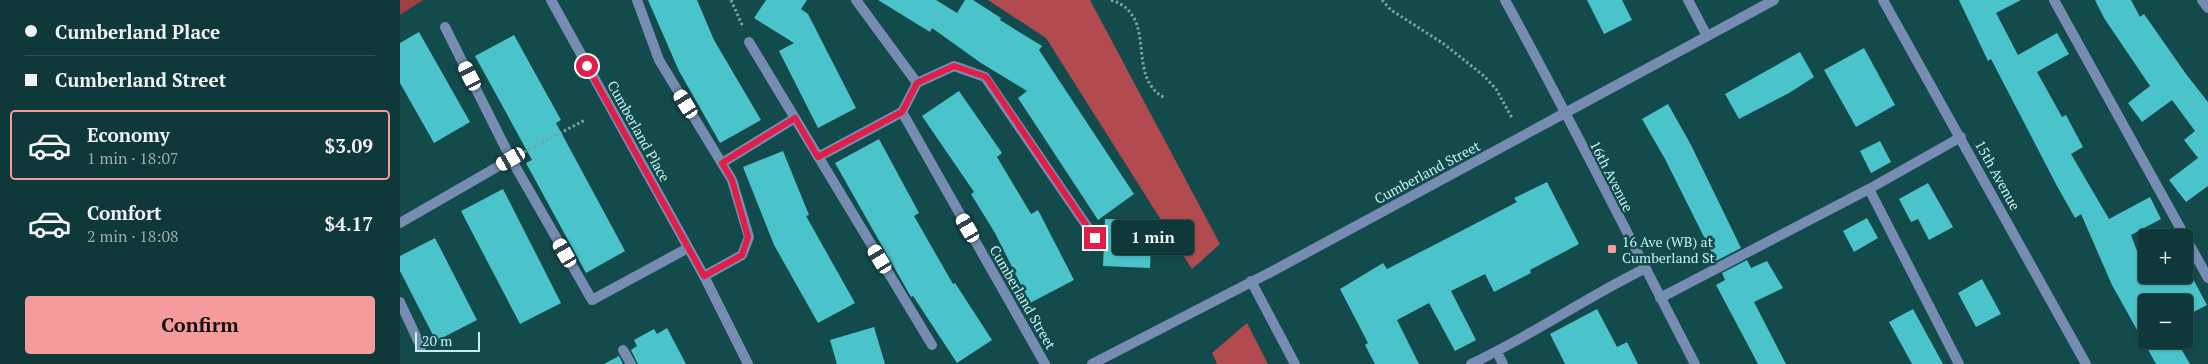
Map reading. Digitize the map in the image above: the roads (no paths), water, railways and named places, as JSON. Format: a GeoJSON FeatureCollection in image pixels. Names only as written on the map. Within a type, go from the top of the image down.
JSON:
{"type":"FeatureCollection","features":[{"type":"Feature","properties":{"kind":"street","name":"Cumberland Place"},"geometry":{"type":"LineString","coordinates":[[551,0],[704,276],[748,364]]}},
{"type":"Feature","properties":{"kind":"street"},"geometry":{"type":"LineString","coordinates":[[637,0],[658,60],[732,180],[748,237],[742,255],[704,276]]}},
{"type":"Feature","properties":{"kind":"street"},"geometry":{"type":"LineString","coordinates":[[856,0],[917,83]]}},
{"type":"Feature","properties":{"kind":"street","name":"16th Avenue"},"geometry":{"type":"LineString","coordinates":[[1505,0],[1566,113],[1644,269],[1695,364]]}},
{"type":"Feature","properties":{"kind":"street"},"geometry":{"type":"LineString","coordinates":[[1688,0],[1707,36]]}},
{"type":"Feature","properties":{"kind":"street","name":"Cumberland Street"},"geometry":{"type":"LineString","coordinates":[[1092,364],[1252,281],[1774,0]]}},
{"type":"Feature","properties":{"kind":"street","name":"15th Avenue"},"geometry":{"type":"LineString","coordinates":[[1884,0],[2086,364]]}},
{"type":"Feature","properties":{"kind":"street"},"geometry":{"type":"LineString","coordinates":[[2054,0],[2208,278]]}},
{"type":"Feature","properties":{"kind":"street"},"geometry":{"type":"LineString","coordinates":[[2202,0],[2208,8]]}},
{"type":"Feature","properties":{"kind":"street"},"geometry":{"type":"LineString","coordinates":[[445,27],[511,159],[592,300],[688,248]]}},
{"type":"Feature","properties":{"kind":"street"},"geometry":{"type":"LineString","coordinates":[[749,42],[932,345]]}},
{"type":"Feature","properties":{"kind":"street"},"geometry":{"type":"LineString","coordinates":[[818,157],[902,112],[917,83],[954,66],[986,77],[1095,238]]}},
{"type":"Feature","properties":{"kind":"street","name":"Cumberland Street"},"geometry":{"type":"LineString","coordinates":[[902,112],[1045,364]]}},
{"type":"Feature","properties":{"kind":"street"},"geometry":{"type":"LineString","coordinates":[[722,163],[795,118]]}},
{"type":"Feature","properties":{"kind":"street"},"geometry":{"type":"LineString","coordinates":[[1660,298],[1869,189],[1961,137]]}},
{"type":"Feature","properties":{"kind":"street"},"geometry":{"type":"LineString","coordinates":[[400,223],[511,159]]}},
{"type":"Feature","properties":{"kind":"street"},"geometry":{"type":"LineString","coordinates":[[1869,189],[1958,364]]}},
{"type":"Feature","properties":{"kind":"street"},"geometry":{"type":"LineString","coordinates":[[1471,364],[1497,352],[1570,308],[1644,269]]}},
{"type":"Feature","properties":{"kind":"street"},"geometry":{"type":"LineString","coordinates":[[1252,281],[1295,364]]}},
{"type":"Feature","properties":{"kind":"street"},"geometry":{"type":"LineString","coordinates":[[400,302],[421,348]]}},
{"type":"Feature","properties":{"kind":"street"},"geometry":{"type":"LineString","coordinates":[[623,350],[631,364]]}},
{"type":"Feature","properties":{"kind":"street"},"geometry":{"type":"LineString","coordinates":[[1497,352],[1504,364]]}},
{"type":"Feature","properties":{"kind":"place","name":"16 Ave (WB) at Cumberland St"},"geometry":{"type":"Point","coordinates":[1612,249]}}]}
